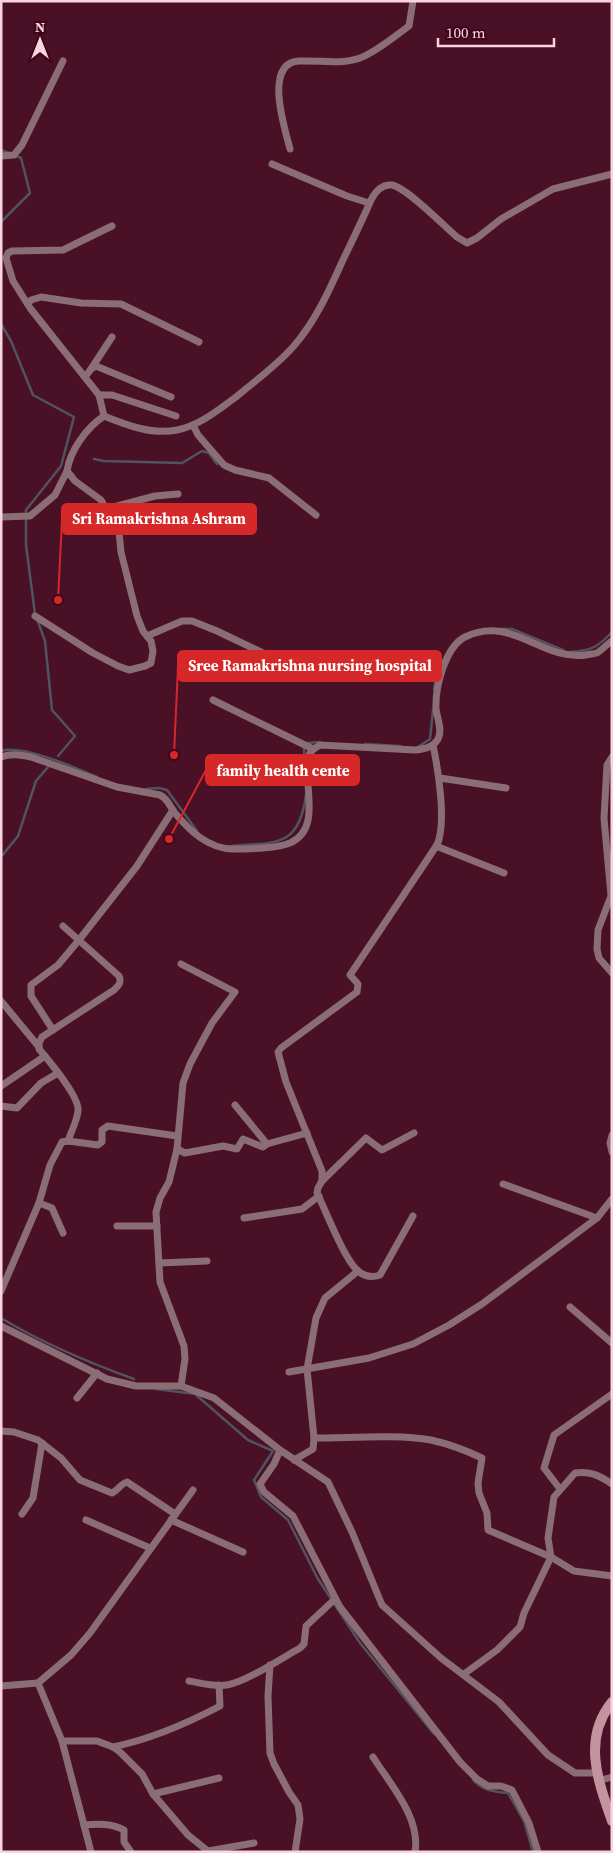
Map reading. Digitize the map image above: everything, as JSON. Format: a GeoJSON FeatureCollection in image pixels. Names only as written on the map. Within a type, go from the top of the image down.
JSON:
{"type":"FeatureCollection","features":[{"type":"Feature","properties":{"kind":"main road"},"geometry":{"type":"LineString","coordinates":[[612,1702],[605,1710],[598,1726],[594,1750],[597,1777],[612,1821]]}},
{"type":"Feature","properties":{"kind":"street"},"geometry":{"type":"LineString","coordinates":[[290,149],[278,98],[281,74],[287,66],[296,61],[344,61],[362,58],[409,26],[414,1]]}},
{"type":"Feature","properties":{"kind":"street"},"geometry":{"type":"LineString","coordinates":[[1,156],[14,155],[22,145],[64,61]]}},
{"type":"Feature","properties":{"kind":"street"},"geometry":{"type":"LineString","coordinates":[[272,164],[347,196],[370,202]]}},
{"type":"Feature","properties":{"kind":"street"},"geometry":{"type":"LineString","coordinates":[[104,416],[129,426],[163,432],[177,430],[193,425],[224,405],[267,372],[293,347],[303,334],[326,296],[370,202],[375,193],[381,188],[390,185],[398,187],[456,237],[470,242],[501,219],[553,189],[612,174]]}},
{"type":"Feature","properties":{"kind":"street"},"geometry":{"type":"LineString","coordinates":[[104,416],[99,395],[28,304],[13,281],[6,262],[8,253],[12,251],[63,250],[112,226]]}},
{"type":"Feature","properties":{"kind":"street"},"geometry":{"type":"LineString","coordinates":[[28,304],[31,300],[41,297],[81,303],[121,304],[199,342]]}},
{"type":"Feature","properties":{"kind":"street"},"geometry":{"type":"LineString","coordinates":[[85,378],[112,336]]}},
{"type":"Feature","properties":{"kind":"street"},"geometry":{"type":"LineString","coordinates":[[90,369],[96,366],[171,396]]}},
{"type":"Feature","properties":{"kind":"street"},"geometry":{"type":"LineString","coordinates":[[99,395],[112,395],[176,416]]}},
{"type":"Feature","properties":{"kind":"street"},"geometry":{"type":"LineString","coordinates":[[1,517],[30,516],[55,495],[80,441],[92,426],[104,416]]}},
{"type":"Feature","properties":{"kind":"street"},"geometry":{"type":"LineString","coordinates":[[193,425],[198,435],[224,465],[235,470],[269,478],[316,515]]}},
{"type":"Feature","properties":{"kind":"street"},"geometry":{"type":"LineString","coordinates":[[35,616],[93,653],[129,670],[151,663],[153,651],[151,641],[143,632],[137,616],[121,552],[119,532],[101,500],[75,481],[67,472]]}},
{"type":"Feature","properties":{"kind":"street"},"geometry":{"type":"LineString","coordinates":[[106,509],[155,496],[178,494]]}},
{"type":"Feature","properties":{"kind":"street"},"geometry":{"type":"LineString","coordinates":[[147,636],[182,621],[192,621],[315,678]]}},
{"type":"Feature","properties":{"kind":"street"},"geometry":{"type":"LineString","coordinates":[[1,757],[19,754],[31,756],[117,786],[160,795],[166,798],[173,810],[201,839],[218,847],[232,850],[279,846],[290,843],[298,838],[306,827],[310,799],[309,756],[313,749],[320,745],[415,750],[433,745],[439,737],[436,709],[441,672],[448,656],[460,640],[466,636],[487,630],[508,632],[561,655],[580,656],[596,653],[612,641]]}},
{"type":"Feature","properties":{"kind":"street"},"geometry":{"type":"LineString","coordinates":[[213,700],[313,749]]}},
{"type":"Feature","properties":{"kind":"street"},"geometry":{"type":"LineString","coordinates":[[322,1181],[322,1171],[286,1082],[278,1052],[358,992],[358,984],[350,975],[436,846],[440,835],[440,778],[433,745]]}},
{"type":"Feature","properties":{"kind":"street"},"geometry":{"type":"LineString","coordinates":[[612,756],[607,765],[604,818],[611,896],[598,930],[597,948],[599,958],[612,973]]}},
{"type":"Feature","properties":{"kind":"street"},"geometry":{"type":"LineString","coordinates":[[440,778],[506,788]]}},
{"type":"Feature","properties":{"kind":"street"},"geometry":{"type":"LineString","coordinates":[[53,1030],[31,996],[31,985],[58,965],[137,866],[173,810]]}},
{"type":"Feature","properties":{"kind":"street"},"geometry":{"type":"LineString","coordinates":[[436,846],[504,873]]}},
{"type":"Feature","properties":{"kind":"street"},"geometry":{"type":"LineString","coordinates":[[39,1047],[42,1037],[114,990],[120,983],[119,976],[63,926]]}},
{"type":"Feature","properties":{"kind":"street"},"geometry":{"type":"LineString","coordinates":[[604,964],[612,963]]}},
{"type":"Feature","properties":{"kind":"street"},"geometry":{"type":"LineString","coordinates":[[181,964],[235,992],[212,1023],[190,1064],[183,1082],[177,1149],[169,1182],[160,1198],[156,1212],[160,1282],[184,1346],[185,1359],[181,1386]]}},
{"type":"Feature","properties":{"kind":"street"},"geometry":{"type":"LineString","coordinates":[[2,1005],[58,1072],[78,1105],[78,1112],[68,1141]]}},
{"type":"Feature","properties":{"kind":"street"},"geometry":{"type":"LineString","coordinates":[[1,1086],[45,1056]]}},
{"type":"Feature","properties":{"kind":"street"},"geometry":{"type":"LineString","coordinates":[[1,1106],[17,1108],[41,1083],[58,1072]]}},
{"type":"Feature","properties":{"kind":"street"},"geometry":{"type":"LineString","coordinates":[[235,1105],[267,1144]]}},
{"type":"Feature","properties":{"kind":"street"},"geometry":{"type":"LineString","coordinates":[[1,1291],[39,1203],[50,1165],[62,1142],[98,1145],[102,1142],[103,1129],[108,1126],[177,1136]]}},
{"type":"Feature","properties":{"kind":"street"},"geometry":{"type":"LineString","coordinates":[[177,1149],[185,1153],[223,1146],[237,1149],[243,1139],[263,1147],[267,1144],[307,1133]]}},
{"type":"Feature","properties":{"kind":"street"},"geometry":{"type":"LineString","coordinates":[[413,1216],[382,1273],[378,1276],[370,1276],[358,1271],[349,1259],[317,1190],[322,1181],[366,1138],[382,1150],[414,1133]]}},
{"type":"Feature","properties":{"kind":"street"},"geometry":{"type":"LineString","coordinates":[[612,1134],[610,1143],[612,1152]]}},
{"type":"Feature","properties":{"kind":"street"},"geometry":{"type":"LineString","coordinates":[[503,1184],[597,1218]]}},
{"type":"Feature","properties":{"kind":"street"},"geometry":{"type":"LineString","coordinates":[[244,1218],[302,1209],[319,1196]]}},
{"type":"Feature","properties":{"kind":"street"},"geometry":{"type":"LineString","coordinates":[[289,1372],[370,1358],[413,1344],[449,1325],[482,1304],[597,1218],[612,1200]]}},
{"type":"Feature","properties":{"kind":"street"},"geometry":{"type":"LineString","coordinates":[[39,1203],[52,1208],[63,1233]]}},
{"type":"Feature","properties":{"kind":"street"},"geometry":{"type":"LineString","coordinates":[[117,1226],[157,1226]]}},
{"type":"Feature","properties":{"kind":"street"},"geometry":{"type":"LineString","coordinates":[[159,1263],[207,1261]]}},
{"type":"Feature","properties":{"kind":"street"},"geometry":{"type":"LineString","coordinates":[[294,1460],[313,1449],[314,1438],[307,1369],[316,1318],[325,1298],[358,1271]]}},
{"type":"Feature","properties":{"kind":"street"},"geometry":{"type":"LineString","coordinates":[[570,1307],[612,1343]]}},
{"type":"Feature","properties":{"kind":"street"},"geometry":{"type":"LineString","coordinates":[[1,1326],[107,1379],[136,1386],[181,1386],[214,1398],[280,1450],[328,1482],[352,1532],[382,1605],[441,1658],[499,1702],[548,1755],[576,1773],[597,1777],[612,1777]]}},
{"type":"Feature","properties":{"kind":"street"},"geometry":{"type":"LineString","coordinates":[[77,1398],[97,1373]]}},
{"type":"Feature","properties":{"kind":"street"},"geometry":{"type":"LineString","coordinates":[[560,1489],[544,1468],[554,1435],[612,1394]]}},
{"type":"Feature","properties":{"kind":"street"},"geometry":{"type":"LineString","coordinates":[[1,1431],[14,1432],[38,1440],[61,1458],[80,1480],[112,1492],[117,1491],[122,1483],[126,1482],[173,1517],[243,1552]]}},
{"type":"Feature","properties":{"kind":"street"},"geometry":{"type":"LineString","coordinates":[[314,1438],[403,1438],[430,1440],[460,1448],[482,1458],[478,1483],[479,1492],[487,1513],[488,1530],[551,1557],[574,1571],[612,1576]]}},
{"type":"Feature","properties":{"kind":"street"},"geometry":{"type":"LineString","coordinates":[[22,1514],[33,1498],[42,1443]]}},
{"type":"Feature","properties":{"kind":"street"},"geometry":{"type":"LineString","coordinates":[[280,1450],[274,1464],[260,1484],[264,1492],[293,1516],[335,1599],[460,1762],[477,1779],[488,1786],[501,1786],[512,1790],[529,1823],[538,1852]]}},
{"type":"Feature","properties":{"kind":"street"},"geometry":{"type":"LineString","coordinates":[[464,1674],[497,1650],[520,1626],[524,1612],[551,1557],[548,1538],[554,1497],[560,1489],[575,1473],[586,1471],[599,1475],[612,1484]]}},
{"type":"Feature","properties":{"kind":"street"},"geometry":{"type":"LineString","coordinates":[[1,1686],[38,1683],[71,1655],[90,1633],[193,1490]]}},
{"type":"Feature","properties":{"kind":"street"},"geometry":{"type":"LineString","coordinates":[[86,1520],[150,1548]]}},
{"type":"Feature","properties":{"kind":"street"},"geometry":{"type":"LineString","coordinates":[[189,1681],[228,1685],[270,1665],[304,1644],[306,1626],[335,1599]]}},
{"type":"Feature","properties":{"kind":"street"},"geometry":{"type":"LineString","coordinates":[[270,1665],[268,1696],[270,1753],[289,1792],[298,1805],[300,1819],[295,1852]]}},
{"type":"Feature","properties":{"kind":"street"},"geometry":{"type":"LineString","coordinates":[[38,1683],[62,1741],[91,1852]]}},
{"type":"Feature","properties":{"kind":"street"},"geometry":{"type":"LineString","coordinates":[[113,1747],[176,1728],[220,1706],[219,1685]]}},
{"type":"Feature","properties":{"kind":"street"},"geometry":{"type":"LineString","coordinates":[[62,1741],[97,1741],[113,1747],[142,1774],[153,1794],[188,1835],[208,1851],[254,1843]]}},
{"type":"Feature","properties":{"kind":"street"},"geometry":{"type":"LineString","coordinates":[[373,1757],[410,1815],[416,1832],[415,1852]]}},
{"type":"Feature","properties":{"kind":"street"},"geometry":{"type":"LineString","coordinates":[[153,1794],[219,1778]]}},
{"type":"Feature","properties":{"kind":"street"},"geometry":{"type":"LineString","coordinates":[[84,1825],[99,1824],[124,1830],[124,1842],[131,1852]]}},
{"type":"Feature","properties":{"kind":"waterway"},"geometry":{"type":"LineString","coordinates":[[1,150],[9,153]]}},
{"type":"Feature","properties":{"kind":"waterway"},"geometry":{"type":"LineString","coordinates":[[1,222],[30,193],[21,158],[14,155]]}},
{"type":"Feature","properties":{"kind":"waterway"},"geometry":{"type":"LineString","coordinates":[[1,324],[11,341],[33,395],[74,417],[61,466],[26,510],[26,545],[35,614]]}},
{"type":"Feature","properties":{"kind":"waterway"},"geometry":{"type":"LineString","coordinates":[[94,459],[104,461],[182,463],[202,451],[209,453],[217,464]]}},
{"type":"Feature","properties":{"kind":"waterway"},"geometry":{"type":"LineString","coordinates":[[37,619],[45,641],[52,710],[75,736],[58,756]]}},
{"type":"Feature","properties":{"kind":"waterway"},"geometry":{"type":"LineString","coordinates":[[501,629],[512,629],[563,650]]}},
{"type":"Feature","properties":{"kind":"waterway"},"geometry":{"type":"LineString","coordinates":[[570,652],[583,651],[594,647],[612,632]]}},
{"type":"Feature","properties":{"kind":"waterway"},"geometry":{"type":"LineString","coordinates":[[434,690],[436,678]]}},
{"type":"Feature","properties":{"kind":"waterway"},"geometry":{"type":"LineString","coordinates":[[418,747],[430,739],[433,710]]}},
{"type":"Feature","properties":{"kind":"waterway"},"geometry":{"type":"LineString","coordinates":[[307,743],[320,742]]}},
{"type":"Feature","properties":{"kind":"waterway"},"geometry":{"type":"LineString","coordinates":[[365,744],[400,746]]}},
{"type":"Feature","properties":{"kind":"waterway"},"geometry":{"type":"LineString","coordinates":[[304,749],[305,765]]}},
{"type":"Feature","properties":{"kind":"waterway"},"geometry":{"type":"LineString","coordinates":[[1,751],[22,751],[35,754],[97,777]]}},
{"type":"Feature","properties":{"kind":"waterway"},"geometry":{"type":"LineString","coordinates":[[1,857],[18,836],[36,781],[48,767]]}},
{"type":"Feature","properties":{"kind":"waterway"},"geometry":{"type":"LineString","coordinates":[[146,789],[159,788],[167,790],[197,831]]}},
{"type":"Feature","properties":{"kind":"waterway"},"geometry":{"type":"LineString","coordinates":[[232,846],[261,844],[283,839],[298,825],[306,795]]}},
{"type":"Feature","properties":{"kind":"waterway"},"geometry":{"type":"LineString","coordinates":[[1,1318],[66,1352],[134,1379]]}},
{"type":"Feature","properties":{"kind":"waterway"},"geometry":{"type":"LineString","coordinates":[[156,1389],[195,1394],[248,1440],[273,1451],[254,1480],[261,1497],[288,1520],[318,1579],[360,1643],[434,1734]]}},
{"type":"Feature","properties":{"kind":"waterway"},"geometry":{"type":"LineString","coordinates":[[473,1780],[489,1790],[508,1793],[524,1821],[533,1852]]}},
{"type":"Feature","properties":{"kind":"place","name":"Sri Ramakrishna Ashram"},"geometry":{"type":"Point","coordinates":[58,600]}},
{"type":"Feature","properties":{"kind":"place","name":"Sree Ramakrishna nursing hospital"},"geometry":{"type":"Point","coordinates":[174,755]}},
{"type":"Feature","properties":{"kind":"place","name":"family health cente"},"geometry":{"type":"Point","coordinates":[169,839]}}]}
